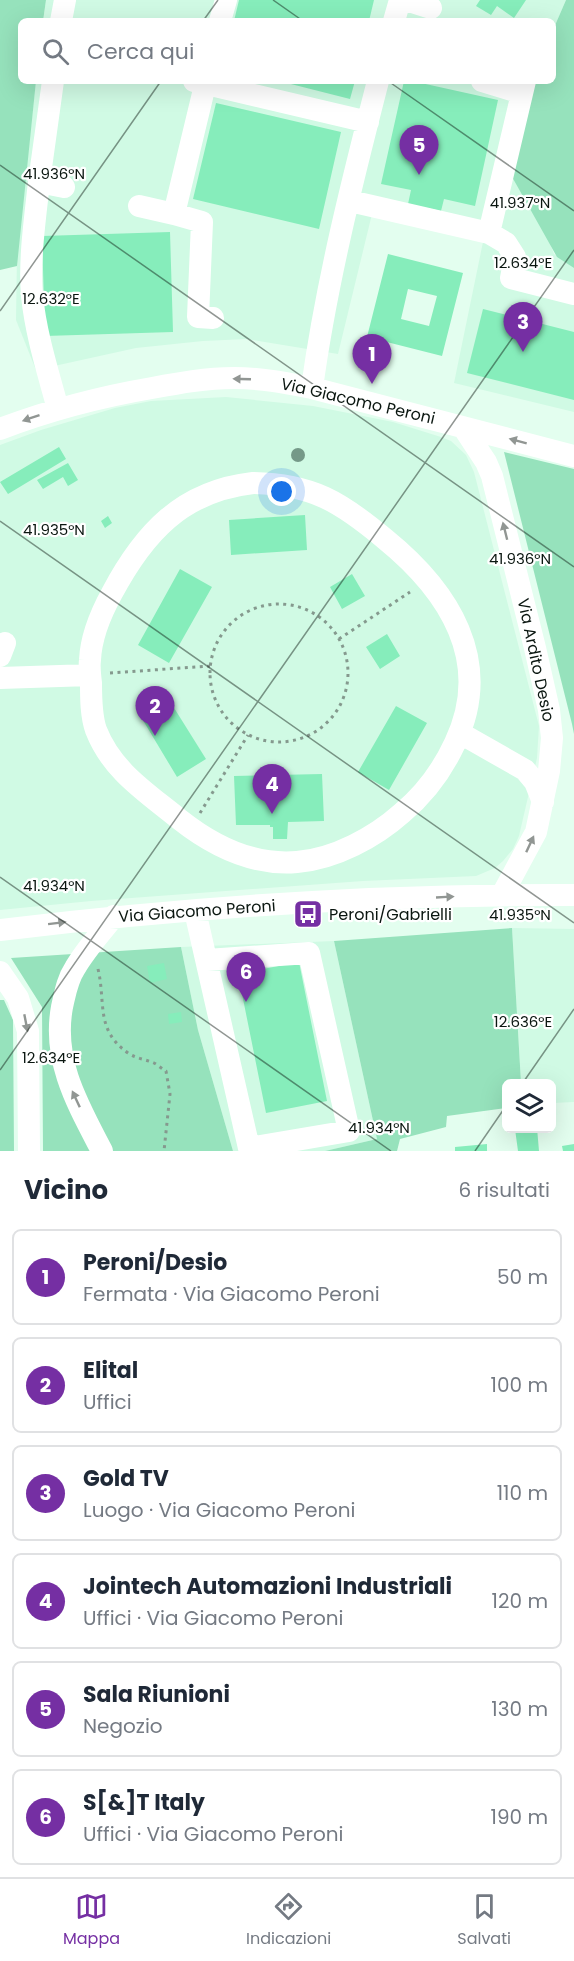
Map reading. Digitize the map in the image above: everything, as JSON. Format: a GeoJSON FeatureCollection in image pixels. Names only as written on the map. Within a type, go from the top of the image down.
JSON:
{"type":"FeatureCollection","features":[{"type":"Feature","properties":{"kind":"street"},"geometry":{"type":"LineString","coordinates":[[221,18],[226,0]]}},
{"type":"Feature","properties":{"kind":"street"},"geometry":{"type":"LineString","coordinates":[[395,18],[399,0]]}},
{"type":"Feature","properties":{"kind":"street"},"geometry":{"type":"LineString","coordinates":[[406,0],[431,8]]}},
{"type":"Feature","properties":{"kind":"street"},"geometry":{"type":"LineString","coordinates":[[53,84],[32,254],[32,296],[39,338],[58,409]]}},
{"type":"Feature","properties":{"kind":"street"},"geometry":{"type":"LineString","coordinates":[[174,214],[202,84]]}},
{"type":"Feature","properties":{"kind":"street"},"geometry":{"type":"LineString","coordinates":[[210,84],[368,122]]}},
{"type":"Feature","properties":{"kind":"street"},"geometry":{"type":"LineString","coordinates":[[312,388],[315,332],[322,292],[332,251],[350,201],[377,84]]}},
{"type":"Feature","properties":{"kind":"street"},"geometry":{"type":"LineString","coordinates":[[489,233],[523,87],[502,84]]}},
{"type":"Feature","properties":{"kind":"street"},"geometry":{"type":"LineString","coordinates":[[39,182],[64,188]]}},
{"type":"Feature","properties":{"kind":"street"},"geometry":{"type":"LineString","coordinates":[[350,201],[489,233],[506,243],[515,258],[511,278],[574,294]]}},
{"type":"Feature","properties":{"kind":"street"},"geometry":{"type":"LineString","coordinates":[[139,206],[212,224],[198,316],[213,318]]}},
{"type":"Feature","properties":{"kind":"street","name":"Via Giacomo Peroni"},"geometry":{"type":"LineString","coordinates":[[1,426],[114,394],[213,379],[262,380],[312,388],[574,456]]}},
{"type":"Feature","properties":{"kind":"street","name":"Via Ardito Desio"},"geometry":{"type":"LineString","coordinates":[[463,427],[486,462],[492,476],[549,710],[552,738],[549,771],[536,832],[502,895]]}},
{"type":"Feature","properties":{"kind":"street"},"geometry":{"type":"LineString","coordinates":[[253,483],[269,483],[294,486],[314,492],[353,514],[397,549],[428,580],[450,611],[466,655],[470,679],[470,700],[460,733],[437,777],[420,798],[379,832],[335,852],[297,862],[254,859],[236,854],[213,843],[138,788],[120,771],[95,728],[90,675],[89,658],[96,628],[109,598],[142,543],[174,513],[208,493],[253,483]]}},
{"type":"Feature","properties":{"kind":"street"},"geometry":{"type":"LineString","coordinates":[[0,678],[90,675]]}},
{"type":"Feature","properties":{"kind":"street"},"geometry":{"type":"LineString","coordinates":[[460,733],[525,770],[535,782],[543,802]]}},
{"type":"Feature","properties":{"kind":"street","name":"Via Giacomo Peroni"},"geometry":{"type":"LineString","coordinates":[[0,930],[114,916],[195,911],[502,895],[574,895]]}},
{"type":"Feature","properties":{"kind":"street"},"geometry":{"type":"LineString","coordinates":[[195,911],[249,1148],[349,1131],[309,953],[207,960]]}},
{"type":"Feature","properties":{"kind":"street"},"geometry":{"type":"LineString","coordinates":[[102,1151],[70,1088],[65,1072],[60,1043],[60,1016],[66,987],[74,969],[114,916]]}},
{"type":"Feature","properties":{"kind":"street"},"geometry":{"type":"LineString","coordinates":[[0,972],[18,998],[28,1031],[29,1151]]}},
{"type":"Feature","properties":{"kind":"path"},"geometry":{"type":"LineString","coordinates":[[339,639],[428,580]]}},
{"type":"Feature","properties":{"kind":"path"},"geometry":{"type":"LineString","coordinates":[[286,604],[307,610],[326,622],[339,639],[346,657],[348,677],[345,696],[336,713],[322,728],[305,737],[286,742],[267,741],[248,735],[231,723],[219,706],[211,687],[210,666],[216,645],[227,627],[244,613],[264,605],[286,604]]}},
{"type":"Feature","properties":{"kind":"path"},"geometry":{"type":"LineString","coordinates":[[90,675],[210,666]]}},
{"type":"Feature","properties":{"kind":"path"},"geometry":{"type":"LineString","coordinates":[[191,828],[248,735]]}},
{"type":"Feature","properties":{"kind":"path"},"geometry":{"type":"LineString","coordinates":[[88,948],[97,966],[102,987],[102,1011],[110,1035],[127,1053],[141,1060],[155,1063],[166,1071],[170,1094],[164,1151]]}},
{"type":"Feature","properties":{"kind":"shaded area"},"geometry":{"type":"Polygon","coordinates":[[[46,0],[566,0],[556,23],[556,18],[43,18],[46,0]]]}},
{"type":"Feature","properties":{"kind":"shaded area"},"geometry":{"type":"Polygon","coordinates":[[[36,84],[535,84],[523,172],[554,254],[574,268],[574,412],[454,383],[483,242],[372,214],[338,354],[247,339],[203,341],[136,348],[36,370],[16,320],[17,254],[36,84]]]}},
{"type":"Feature","properties":{"kind":"shaded area"},"geometry":{"type":"Polygon","coordinates":[[[226,397],[313,406],[393,422],[451,441],[466,455],[474,472],[539,726],[537,758],[519,836],[513,849],[503,861],[495,868],[476,876],[363,881],[0,910],[0,445],[115,408],[151,401],[226,397]]]}},
{"type":"Feature","properties":{"kind":"shaded area"},"geometry":{"type":"Polygon","coordinates":[[[512,928],[574,929],[574,1102],[556,1103],[556,1079],[521,1079],[512,928]]]}},
{"type":"Feature","properties":{"kind":"shaded area"},"geometry":{"type":"Polygon","coordinates":[[[334,941],[377,1139],[325,1151],[233,1151],[198,1030],[181,947],[334,941]]]}},
{"type":"Feature","properties":{"kind":"green space"},"geometry":{"type":"Polygon","coordinates":[[[0,0],[46,0],[43,18],[18,18],[18,84],[36,84],[17,266],[0,270],[0,0]]]}},
{"type":"Feature","properties":{"kind":"green space"},"geometry":{"type":"Polygon","coordinates":[[[566,0],[574,0],[574,268],[557,257],[511,175],[534,84],[556,84],[556,23],[566,0]]]}},
{"type":"Feature","properties":{"kind":"green space"},"geometry":{"type":"Polygon","coordinates":[[[504,452],[574,469],[574,734],[572,724],[504,452]]]}},
{"type":"Feature","properties":{"kind":"green space"},"geometry":{"type":"Polygon","coordinates":[[[512,928],[521,1079],[502,1079],[502,1109],[447,1116],[446,1127],[400,1139],[397,1151],[325,1151],[377,1139],[334,941],[512,928]]]}},
{"type":"Feature","properties":{"kind":"green space"},"geometry":{"type":"Polygon","coordinates":[[[181,947],[198,1030],[233,1151],[43,1151],[42,1007],[11,958],[181,947]]]}},
{"type":"Feature","properties":{"kind":"green space"},"geometry":{"type":"Polygon","coordinates":[[[0,1000],[4,1000],[13,1020],[14,1151],[0,1151],[0,1000]]]}},
{"type":"Feature","properties":{"kind":"building"},"geometry":{"type":"Polygon","coordinates":[[[239,0],[374,0],[370,18],[235,18],[239,0]]]}},
{"type":"Feature","properties":{"kind":"building"},"geometry":{"type":"Polygon","coordinates":[[[480,0],[526,0],[514,18],[497,6],[491,15],[476,6],[480,0]]]}},
{"type":"Feature","properties":{"kind":"building"},"geometry":{"type":"Polygon","coordinates":[[[291,84],[354,84],[350,99],[291,84]]]}},
{"type":"Feature","properties":{"kind":"building"},"geometry":{"type":"Polygon","coordinates":[[[403,84],[426,84],[498,100],[475,206],[444,199],[441,211],[408,204],[411,190],[381,184],[403,84]]]}},
{"type":"Feature","properties":{"kind":"building"},"geometry":{"type":"Polygon","coordinates":[[[216,103],[341,132],[319,229],[193,199],[216,103]]]}},
{"type":"Feature","properties":{"kind":"building"},"geometry":{"type":"Polygon","coordinates":[[[170,232],[173,332],[45,336],[42,236],[170,232]]]}},
{"type":"Feature","properties":{"kind":"building"},"geometry":{"type":"Polygon","coordinates":[[[388,254],[463,273],[442,356],[367,337],[388,254]],[[408,289],[401,319],[429,326],[437,296],[408,289]]]}},
{"type":"Feature","properties":{"kind":"building"},"geometry":{"type":"Polygon","coordinates":[[[483,309],[574,332],[574,400],[467,373],[483,309]]]}},
{"type":"Feature","properties":{"kind":"building"},"geometry":{"type":"Polygon","coordinates":[[[59,447],[66,459],[8,494],[0,482],[59,447]]]}},
{"type":"Feature","properties":{"kind":"building"},"geometry":{"type":"Polygon","coordinates":[[[68,463],[78,480],[68,486],[63,477],[43,489],[37,480],[68,463]]]}},
{"type":"Feature","properties":{"kind":"building"},"geometry":{"type":"Polygon","coordinates":[[[305,515],[307,550],[231,555],[229,520],[305,515]]]}},
{"type":"Feature","properties":{"kind":"building"},"geometry":{"type":"Polygon","coordinates":[[[108,516],[112,523],[105,528],[101,521],[108,516]]]}},
{"type":"Feature","properties":{"kind":"building"},"geometry":{"type":"Polygon","coordinates":[[[180,569],[212,587],[169,663],[138,645],[180,569]]]}},
{"type":"Feature","properties":{"kind":"building"},"geometry":{"type":"Polygon","coordinates":[[[352,574],[365,596],[342,609],[330,587],[352,574]]]}},
{"type":"Feature","properties":{"kind":"building"},"geometry":{"type":"Polygon","coordinates":[[[387,634],[400,656],[380,669],[366,647],[387,634]]]}},
{"type":"Feature","properties":{"kind":"building"},"geometry":{"type":"Polygon","coordinates":[[[166,695],[206,759],[177,777],[138,712],[166,695]]]}},
{"type":"Feature","properties":{"kind":"building"},"geometry":{"type":"Polygon","coordinates":[[[396,706],[427,723],[389,790],[358,772],[396,706]]]}},
{"type":"Feature","properties":{"kind":"building"},"geometry":{"type":"Polygon","coordinates":[[[322,774],[324,821],[288,822],[287,839],[273,839],[273,827],[270,825],[236,825],[234,776],[322,774]]]}},
{"type":"Feature","properties":{"kind":"building"},"geometry":{"type":"Polygon","coordinates":[[[299,962],[327,1101],[266,1113],[238,974],[299,962]]]}},
{"type":"Feature","properties":{"kind":"building"},"geometry":{"type":"Polygon","coordinates":[[[164,963],[167,979],[150,983],[147,966],[164,963]]]}},
{"type":"Feature","properties":{"kind":"building"},"geometry":{"type":"Polygon","coordinates":[[[181,1012],[182,1022],[169,1024],[168,1014],[181,1012]]]}},
{"type":"Feature","properties":{"kind":"building"},"geometry":{"type":"Polygon","coordinates":[[[516,1133],[537,1133],[539,1151],[518,1151],[516,1133]]]}},
{"type":"Feature","properties":{"kind":"building"},"geometry":{"type":"Polygon","coordinates":[[[487,1144],[487,1151],[455,1151],[455,1147],[487,1144]]]}},
{"type":"Feature","properties":{"kind":"building"},"geometry":{"type":"Polygon","coordinates":[[[574,1144],[574,1151],[563,1151],[562,1146],[574,1144]]]}},
{"type":"Feature","properties":{"kind":"place","name":"Sala Riunioni"},"geometry":{"type":"Point","coordinates":[419,175]}},
{"type":"Feature","properties":{"kind":"place","name":"Gold TV"},"geometry":{"type":"Point","coordinates":[523,352]}},
{"type":"Feature","properties":{"kind":"place","name":"Peroni/Desio"},"geometry":{"type":"Point","coordinates":[372,384]}},
{"type":"Feature","properties":{"kind":"place","name":"Elital"},"geometry":{"type":"Point","coordinates":[155,736]}},
{"type":"Feature","properties":{"kind":"place","name":"Jointech Automazioni Industriali"},"geometry":{"type":"Point","coordinates":[272,814]}},
{"type":"Feature","properties":{"kind":"place","name":"Peroni/Gabrielli"},"geometry":{"type":"Point","coordinates":[308,914]}},
{"type":"Feature","properties":{"kind":"place","name":"S[&]T Italy"},"geometry":{"type":"Point","coordinates":[246,1002]}}]}
